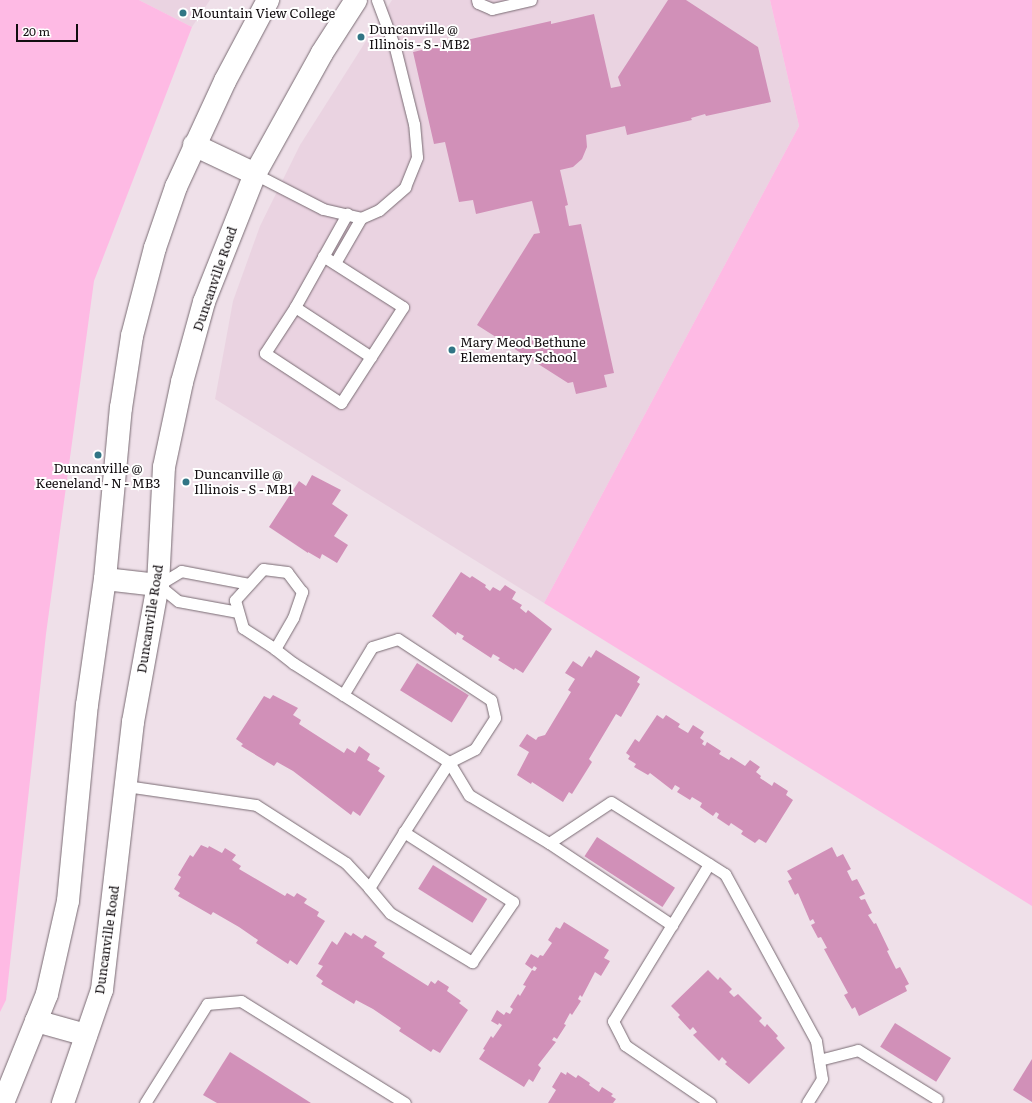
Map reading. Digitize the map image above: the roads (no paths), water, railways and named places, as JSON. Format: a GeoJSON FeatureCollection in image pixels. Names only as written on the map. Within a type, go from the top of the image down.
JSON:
{"type":"FeatureCollection","features":[{"type":"Feature","properties":{"kind":"main road"},"geometry":{"type":"LineString","coordinates":[[3,1103],[47,994],[68,901],[87,705],[105,579],[121,408],[132,336],[155,248],[176,187],[194,145],[225,81],[268,0]]}},
{"type":"Feature","properties":{"kind":"main road","name":"Duncanville Road"},"geometry":{"type":"LineString","coordinates":[[63,1103],[102,990],[133,722],[158,585],[164,467],[182,382],[204,302],[255,174],[322,53],[356,0]]}},
{"type":"Feature","properties":{"kind":"main road"},"geometry":{"type":"LineString","coordinates":[[194,145],[255,174]]}},
{"type":"Feature","properties":{"kind":"main road"},"geometry":{"type":"LineString","coordinates":[[105,579],[158,585]]}},
{"type":"Feature","properties":{"kind":"main road"},"geometry":{"type":"LineString","coordinates":[[36,1021],[86,1035]]}},
{"type":"Feature","properties":{"kind":"lane"},"geometry":{"type":"LineString","coordinates":[[335,263],[361,218],[379,210],[405,187],[417,157],[414,124],[398,63],[377,0]]}},
{"type":"Feature","properties":{"kind":"lane"},"geometry":{"type":"LineString","coordinates":[[477,0],[478,3],[492,9],[531,0]]}},
{"type":"Feature","properties":{"kind":"lane"},"geometry":{"type":"LineString","coordinates":[[255,174],[323,209],[361,218]]}},
{"type":"Feature","properties":{"kind":"lane"},"geometry":{"type":"LineString","coordinates":[[323,256],[403,307],[341,403],[266,353],[295,307],[323,256],[347,214]]}},
{"type":"Feature","properties":{"kind":"lane"},"geometry":{"type":"LineString","coordinates":[[295,307],[371,357]]}},
{"type":"Feature","properties":{"kind":"lane"},"geometry":{"type":"LineString","coordinates":[[276,649],[293,618],[302,592],[287,572],[263,569],[235,600],[243,628],[276,649],[293,663],[449,762],[469,795],[549,843],[672,925]]}},
{"type":"Feature","properties":{"kind":"lane"},"geometry":{"type":"LineString","coordinates":[[238,612],[178,602],[158,585],[181,571],[249,584]]}},
{"type":"Feature","properties":{"kind":"lane"},"geometry":{"type":"LineString","coordinates":[[343,695],[372,647],[398,640],[491,700],[495,718],[475,748],[449,762],[369,888]]}},
{"type":"Feature","properties":{"kind":"lane"},"geometry":{"type":"LineString","coordinates":[[126,786],[256,805],[346,863],[390,913],[472,962],[513,902],[404,832]]}},
{"type":"Feature","properties":{"kind":"lane"},"geometry":{"type":"LineString","coordinates":[[549,843],[611,802],[725,874],[816,1041],[822,1079],[807,1103]]}},
{"type":"Feature","properties":{"kind":"lane"},"geometry":{"type":"LineString","coordinates":[[709,864],[613,1021],[625,1045],[710,1103]]}},
{"type":"Feature","properties":{"kind":"lane"},"geometry":{"type":"LineString","coordinates":[[145,1103],[207,1004],[241,1001],[405,1103]]}},
{"type":"Feature","properties":{"kind":"lane"},"geometry":{"type":"LineString","coordinates":[[819,1060],[858,1050],[937,1099]]}},
{"type":"Feature","properties":{"kind":"place","name":"Mountain View College"},"geometry":{"type":"Point","coordinates":[183,13]}},
{"type":"Feature","properties":{"kind":"place","name":"Duncanville @ Illinois - S - MB2"},"geometry":{"type":"Point","coordinates":[361,37]}},
{"type":"Feature","properties":{"kind":"place","name":"Mary Meod Bethune Elementary School"},"geometry":{"type":"Point","coordinates":[452,350]}},
{"type":"Feature","properties":{"kind":"place","name":"Duncanville @ Keeneland - N - MB3"},"geometry":{"type":"Point","coordinates":[98,455]}},
{"type":"Feature","properties":{"kind":"place","name":"Duncanville @ Illinois - S - MB1"},"geometry":{"type":"Point","coordinates":[186,482]}}]}
